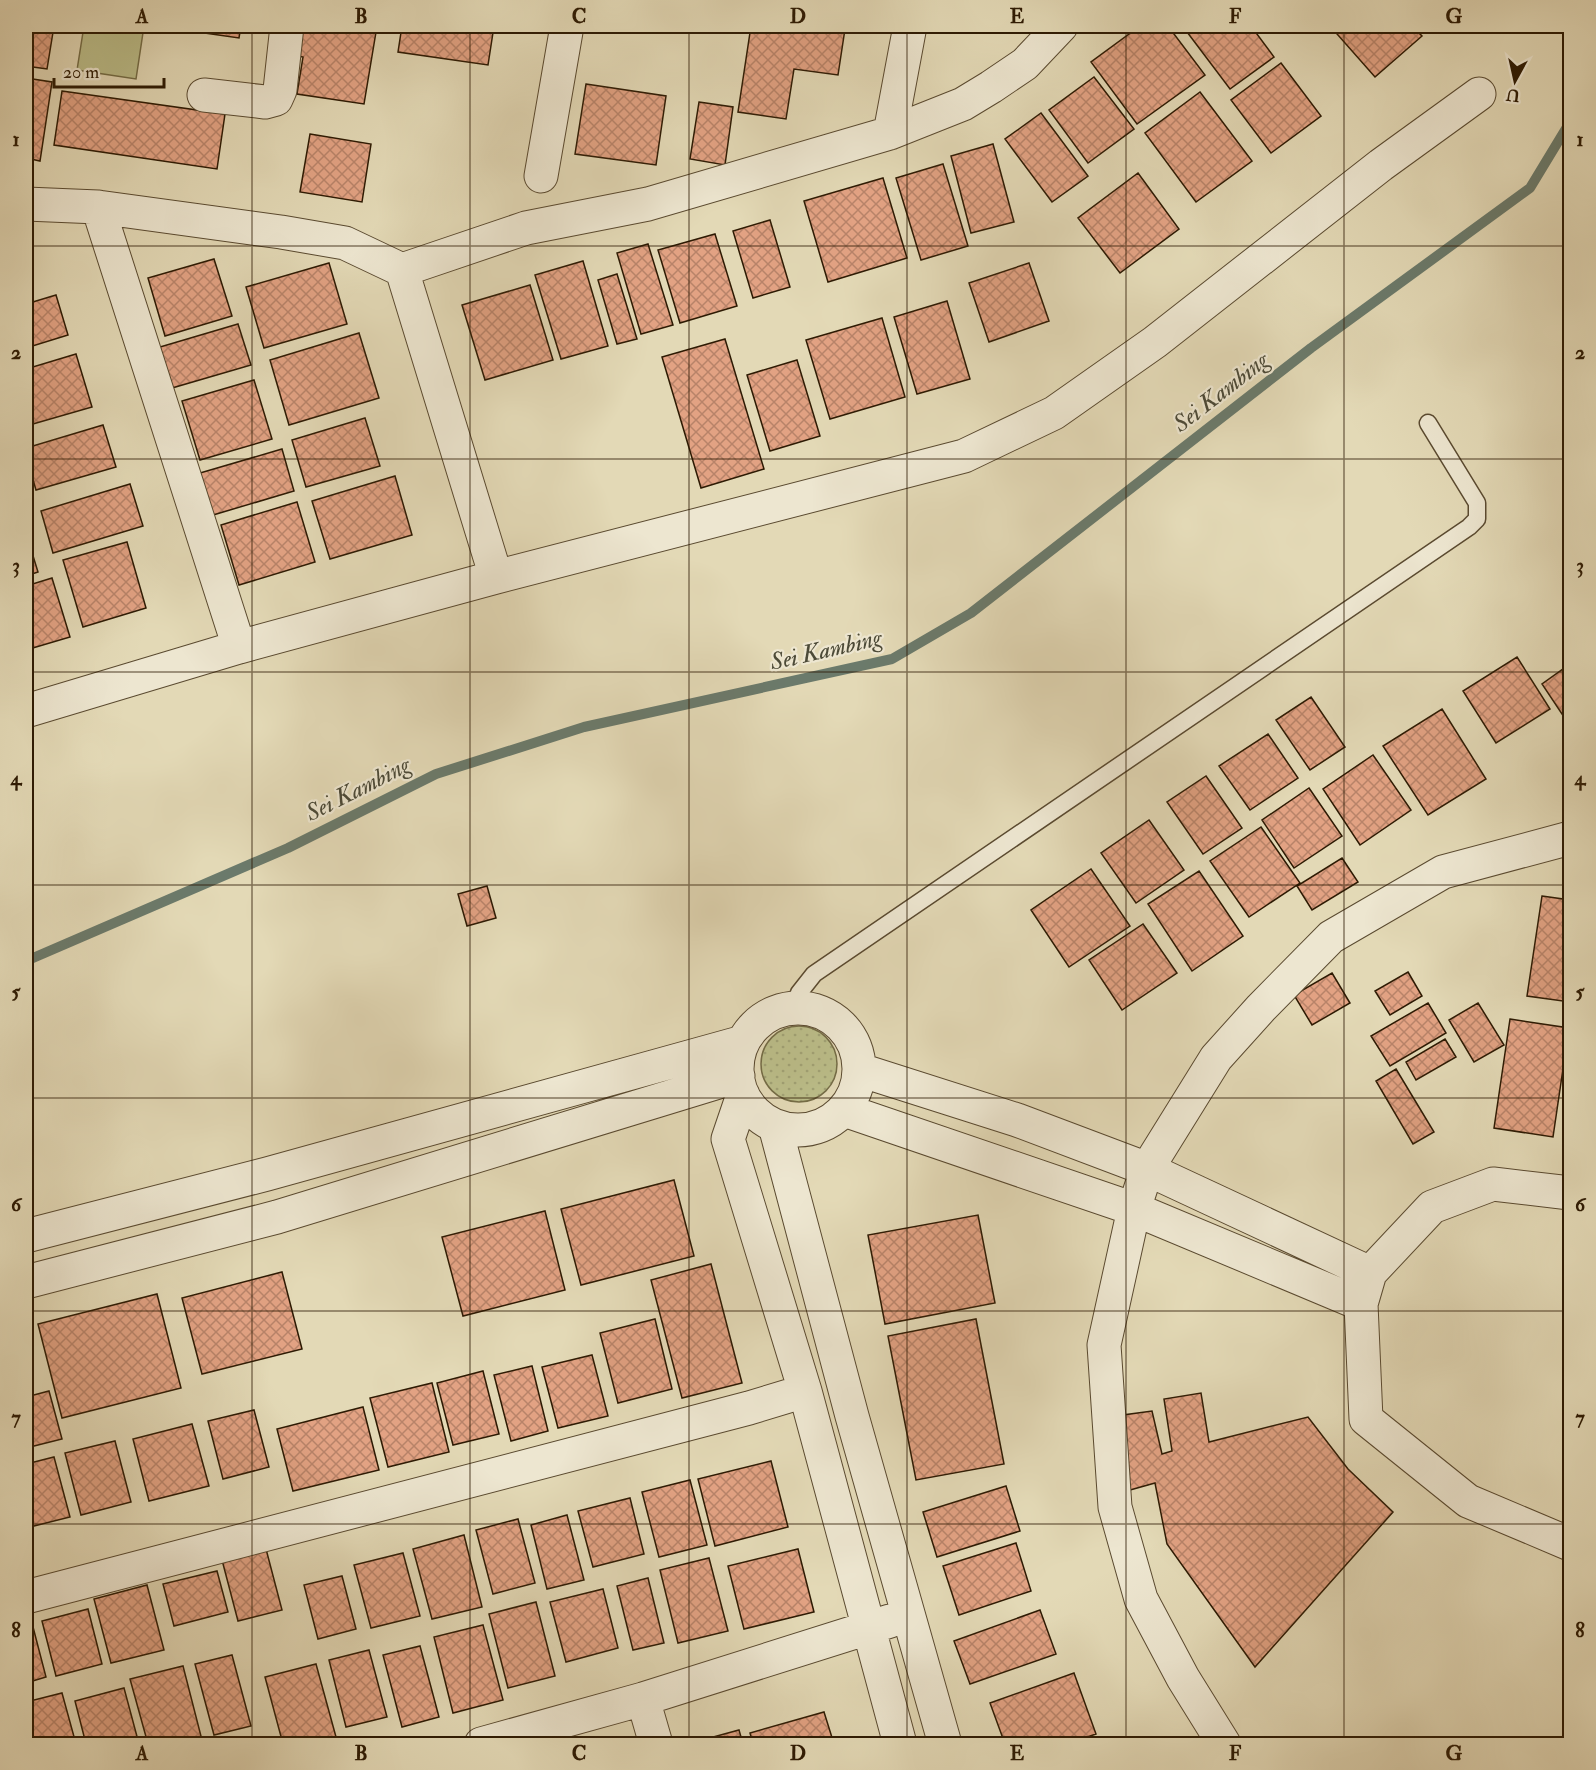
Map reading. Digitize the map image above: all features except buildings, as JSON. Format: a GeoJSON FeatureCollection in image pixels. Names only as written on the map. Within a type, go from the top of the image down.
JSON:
{"type":"FeatureCollection","features":[{"type":"Feature","properties":{"kind":"street"},"geometry":{"type":"LineString","coordinates":[[204,95],[265,102],[276,99],[280,90],[287,26]]}},
{"type":"Feature","properties":{"kind":"street"},"geometry":{"type":"LineString","coordinates":[[541,176],[567,26]]}},
{"type":"Feature","properties":{"kind":"street"},"geometry":{"type":"LineString","coordinates":[[890,133],[910,26]]}},
{"type":"Feature","properties":{"kind":"street"},"geometry":{"type":"LineString","coordinates":[[26,204],[98,207],[345,243],[402,270],[526,228],[648,204],[890,133],[963,104],[1025,64],[1051,27]]}},
{"type":"Feature","properties":{"kind":"street"},"geometry":{"type":"LineString","coordinates":[[26,711],[239,647],[496,577],[964,456],[1054,413],[1155,342],[1381,165],[1479,94]]}},
{"type":"Feature","properties":{"kind":"street"},"geometry":{"type":"LineString","coordinates":[[98,207],[239,647]]}},
{"type":"Feature","properties":{"kind":"street"},"geometry":{"type":"LineString","coordinates":[[402,270],[496,577]]}},
{"type":"Feature","properties":{"kind":"street"},"geometry":{"type":"LineString","coordinates":[[1224,1744],[1184,1678],[1141,1599],[1115,1507],[1104,1345],[1134,1209],[1147,1169],[1216,1058],[1261,1008],[1331,937],[1443,872],[1570,838]]}},
{"type":"Feature","properties":{"kind":"street"},"geometry":{"type":"LineString","coordinates":[[740,1085],[756,1113],[775,1126],[794,1130],[812,1128],[830,1122],[844,1110],[856,1091],[860,1070],[852,1037],[827,1014],[794,1008],[763,1018],[743,1042],[738,1057],[740,1085],[728,1139],[805,1391],[900,1744]]}},
{"type":"Feature","properties":{"kind":"street"},"geometry":{"type":"LineString","coordinates":[[26,1236],[267,1174],[743,1042]]}},
{"type":"Feature","properties":{"kind":"street"},"geometry":{"type":"LineString","coordinates":[[860,1070],[1017,1120],[1147,1169],[1370,1273]]}},
{"type":"Feature","properties":{"kind":"street"},"geometry":{"type":"LineString","coordinates":[[26,1282],[277,1217],[740,1085]]}},
{"type":"Feature","properties":{"kind":"street"},"geometry":{"type":"LineString","coordinates":[[844,1110],[1134,1209],[1362,1304]]}},
{"type":"Feature","properties":{"kind":"street"},"geometry":{"type":"LineString","coordinates":[[775,1126],[852,1416],[945,1744]]}},
{"type":"Feature","properties":{"kind":"street"},"geometry":{"type":"LineString","coordinates":[[267,1174],[277,1217]]}},
{"type":"Feature","properties":{"kind":"street"},"geometry":{"type":"LineString","coordinates":[[1570,1193],[1493,1184],[1432,1207],[1370,1273],[1362,1304],[1366,1419],[1468,1501],[1570,1544]]}},
{"type":"Feature","properties":{"kind":"street"},"geometry":{"type":"LineString","coordinates":[[26,1597],[748,1408],[805,1391]]}},
{"type":"Feature","properties":{"kind":"street"},"geometry":{"type":"LineString","coordinates":[[481,1744],[643,1699],[908,1616]]}},
{"type":"Feature","properties":{"kind":"street"},"geometry":{"type":"LineString","coordinates":[[643,1699],[656,1744]]}},
{"type":"Feature","properties":{"kind":"lane"},"geometry":{"type":"LineString","coordinates":[[794,1008],[799,993],[814,974],[1469,527],[1477,519],[1477,503],[1428,423]]}},
{"type":"Feature","properties":{"kind":"green space"},"geometry":{"type":"Polygon","coordinates":[[[84,26],[144,26],[136,79],[77,70],[84,26]]]}},
{"type":"Feature","properties":{"kind":"green space"},"geometry":{"type":"Polygon","coordinates":[[[799,1026],[813,1029],[826,1037],[834,1050],[837,1064],[834,1078],[826,1091],[813,1099],[799,1102],[785,1099],[772,1091],[764,1078],[761,1064],[764,1050],[772,1037],[785,1029],[799,1026]]]}},
{"type":"Feature","properties":{"kind":"waterway","name":"Sei Kambing"},"geometry":{"type":"LineString","coordinates":[[26,961],[288,848],[436,774],[584,727],[892,659],[971,613],[1311,348],[1530,188],[1570,122]]}}]}
